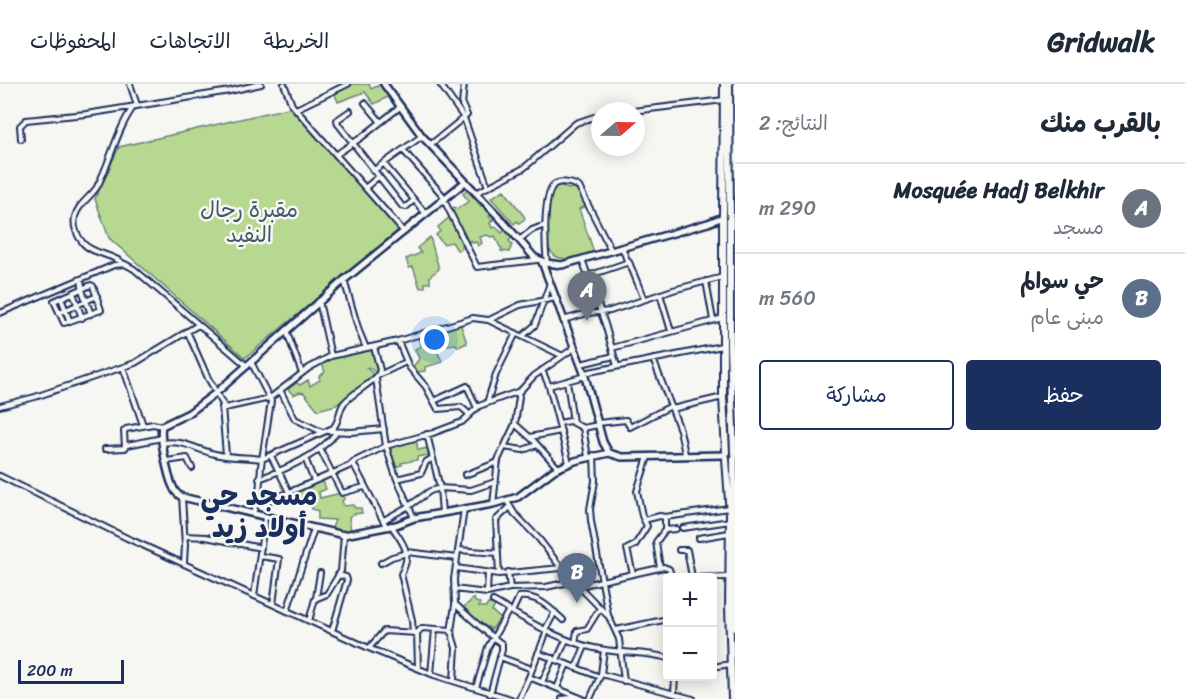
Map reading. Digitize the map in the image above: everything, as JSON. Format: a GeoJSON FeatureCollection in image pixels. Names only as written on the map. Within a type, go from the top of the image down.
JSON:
{"type":"FeatureCollection","features":[{"type":"Feature","properties":{"kind":"main road"},"geometry":{"type":"LineString","coordinates":[[726,84],[731,105],[732,167],[723,277],[723,318],[729,347],[735,628]]}},
{"type":"Feature","properties":{"kind":"main road"},"geometry":{"type":"LineString","coordinates":[[731,105],[728,217],[732,260],[732,311],[723,397],[731,455]]}},
{"type":"Feature","properties":{"kind":"main road"},"geometry":{"type":"LineString","coordinates":[[732,699],[729,577],[730,520],[733,506]]}},
{"type":"Feature","properties":{"kind":"street"},"geometry":{"type":"LineString","coordinates":[[130,84],[136,106]]}},
{"type":"Feature","properties":{"kind":"street"},"geometry":{"type":"LineString","coordinates":[[21,139],[20,126],[26,120],[86,114],[240,90],[261,84]]}},
{"type":"Feature","properties":{"kind":"street"},"geometry":{"type":"LineString","coordinates":[[284,84],[296,109],[404,232]]}},
{"type":"Feature","properties":{"kind":"street"},"geometry":{"type":"LineString","coordinates":[[296,109],[348,84]]}},
{"type":"Feature","properties":{"kind":"street"},"geometry":{"type":"LineString","coordinates":[[384,84],[422,136],[542,262],[585,375],[603,442],[609,453]]}},
{"type":"Feature","properties":{"kind":"street"},"geometry":{"type":"LineString","coordinates":[[440,84],[464,118],[488,187]]}},
{"type":"Feature","properties":{"kind":"street"},"geometry":{"type":"LineString","coordinates":[[430,145],[467,114],[462,105],[464,84]]}},
{"type":"Feature","properties":{"kind":"street"},"geometry":{"type":"LineString","coordinates":[[365,103],[380,121]]}},
{"type":"Feature","properties":{"kind":"street"},"geometry":{"type":"LineString","coordinates":[[645,110],[731,105]]}},
{"type":"Feature","properties":{"kind":"street"},"geometry":{"type":"LineString","coordinates":[[136,106],[124,120],[110,160],[96,189],[78,209],[75,217],[76,232],[85,245],[118,259],[134,269],[198,325],[249,364],[270,398],[259,494],[253,514]]}},
{"type":"Feature","properties":{"kind":"street"},"geometry":{"type":"LineString","coordinates":[[337,154],[400,107]]}},
{"type":"Feature","properties":{"kind":"street"},"geometry":{"type":"LineString","coordinates":[[350,111],[337,122],[402,206],[406,207],[414,200]]}},
{"type":"Feature","properties":{"kind":"street"},"geometry":{"type":"LineString","coordinates":[[476,193],[524,168],[576,123],[591,118]]}},
{"type":"Feature","properties":{"kind":"street"},"geometry":{"type":"LineString","coordinates":[[373,171],[422,136]]}},
{"type":"Feature","properties":{"kind":"street"},"geometry":{"type":"LineString","coordinates":[[403,150],[445,199],[477,267],[542,262],[561,265],[728,217]]}},
{"type":"Feature","properties":{"kind":"street"},"geometry":{"type":"LineString","coordinates":[[384,164],[426,215]]}},
{"type":"Feature","properties":{"kind":"street"},"geometry":{"type":"LineString","coordinates":[[365,188],[378,177]]}},
{"type":"Feature","properties":{"kind":"street"},"geometry":{"type":"LineString","coordinates":[[162,426],[189,413],[218,392],[344,280],[465,183]]}},
{"type":"Feature","properties":{"kind":"street"},"geometry":{"type":"LineString","coordinates":[[542,262],[545,225],[553,185],[560,183],[576,185],[593,210],[611,250]]}},
{"type":"Feature","properties":{"kind":"street"},"geometry":{"type":"LineString","coordinates":[[729,203],[735,209]]}},
{"type":"Feature","properties":{"kind":"street"},"geometry":{"type":"LineString","coordinates":[[519,240],[532,230],[545,225]]}},
{"type":"Feature","properties":{"kind":"street"},"geometry":{"type":"LineString","coordinates":[[621,247],[628,263],[631,264],[644,299]]}},
{"type":"Feature","properties":{"kind":"street"},"geometry":{"type":"LineString","coordinates":[[581,259],[617,366]]}},
{"type":"Feature","properties":{"kind":"street"},"geometry":{"type":"LineString","coordinates":[[588,276],[628,263]]}},
{"type":"Feature","properties":{"kind":"street"},"geometry":{"type":"LineString","coordinates":[[0,313],[114,265],[124,264]]}},
{"type":"Feature","properties":{"kind":"street"},"geometry":{"type":"LineString","coordinates":[[523,336],[535,325],[550,279],[561,265]]}},
{"type":"Feature","properties":{"kind":"street"},"geometry":{"type":"LineString","coordinates":[[564,320],[610,311],[660,294],[723,277]]}},
{"type":"Feature","properties":{"kind":"street"},"geometry":{"type":"LineString","coordinates":[[81,279],[91,314]]}},
{"type":"Feature","properties":{"kind":"street"},"geometry":{"type":"LineString","coordinates":[[344,280],[356,323],[366,348]]}},
{"type":"Feature","properties":{"kind":"street"},"geometry":{"type":"LineString","coordinates":[[706,281],[713,320]]}},
{"type":"Feature","properties":{"kind":"street"},"geometry":{"type":"LineString","coordinates":[[93,285],[101,308],[82,318],[64,323],[54,301],[73,293],[93,285]]}},
{"type":"Feature","properties":{"kind":"street"},"geometry":{"type":"LineString","coordinates":[[65,286],[68,295]]}},
{"type":"Feature","properties":{"kind":"street"},"geometry":{"type":"LineString","coordinates":[[73,293],[82,318]]}},
{"type":"Feature","properties":{"kind":"street"},"geometry":{"type":"LineString","coordinates":[[660,294],[670,331]]}},
{"type":"Feature","properties":{"kind":"street"},"geometry":{"type":"LineString","coordinates":[[59,313],[97,296]]}},
{"type":"Feature","properties":{"kind":"street"},"geometry":{"type":"LineString","coordinates":[[61,298],[70,322]]}},
{"type":"Feature","properties":{"kind":"street"},"geometry":{"type":"LineString","coordinates":[[488,320],[520,305],[556,298]]}},
{"type":"Feature","properties":{"kind":"street"},"geometry":{"type":"LineString","coordinates":[[319,302],[331,356]]}},
{"type":"Feature","properties":{"kind":"street"},"geometry":{"type":"LineString","coordinates":[[222,406],[226,408],[270,398],[331,356],[398,341],[473,318],[488,320],[561,355]]}},
{"type":"Feature","properties":{"kind":"street"},"geometry":{"type":"LineString","coordinates":[[612,348],[723,318]]}},
{"type":"Feature","properties":{"kind":"street"},"geometry":{"type":"LineString","coordinates":[[0,406],[35,397],[141,360],[198,325]]}},
{"type":"Feature","properties":{"kind":"street"},"geometry":{"type":"LineString","coordinates":[[286,330],[302,374]]}},
{"type":"Feature","properties":{"kind":"street"},"geometry":{"type":"LineString","coordinates":[[187,331],[208,378],[218,392],[222,406],[226,455]]}},
{"type":"Feature","properties":{"kind":"street"},"geometry":{"type":"LineString","coordinates":[[487,403],[495,374],[516,333]]}},
{"type":"Feature","properties":{"kind":"street"},"geometry":{"type":"LineString","coordinates":[[398,341],[412,373],[426,387],[439,409],[463,408],[469,414]]}},
{"type":"Feature","properties":{"kind":"street"},"geometry":{"type":"LineString","coordinates":[[374,347],[380,370],[377,377],[386,446],[414,518]]}},
{"type":"Feature","properties":{"kind":"street"},"geometry":{"type":"LineString","coordinates":[[549,386],[617,366],[729,347]]}},
{"type":"Feature","properties":{"kind":"street"},"geometry":{"type":"LineString","coordinates":[[259,494],[266,501],[332,473],[386,446],[427,435],[462,422],[477,408],[518,392],[561,355],[574,348]]}},
{"type":"Feature","properties":{"kind":"street"},"geometry":{"type":"LineString","coordinates":[[581,364],[614,356]]}},
{"type":"Feature","properties":{"kind":"street"},"geometry":{"type":"LineString","coordinates":[[653,359],[680,430],[686,454]]}},
{"type":"Feature","properties":{"kind":"street"},"geometry":{"type":"LineString","coordinates":[[105,449],[163,441],[176,442],[214,454],[244,459],[262,459],[336,425],[344,403],[377,377],[406,362]]}},
{"type":"Feature","properties":{"kind":"street"},"geometry":{"type":"LineString","coordinates":[[123,367],[143,425]]}},
{"type":"Feature","properties":{"kind":"street"},"geometry":{"type":"LineString","coordinates":[[542,370],[549,386],[569,463]]}},
{"type":"Feature","properties":{"kind":"street"},"geometry":{"type":"LineString","coordinates":[[567,381],[573,422]]}},
{"type":"Feature","properties":{"kind":"street"},"geometry":{"type":"LineString","coordinates":[[434,401],[467,386],[477,408]]}},
{"type":"Feature","properties":{"kind":"street"},"geometry":{"type":"LineString","coordinates":[[280,390],[295,419],[325,432],[384,429]]}},
{"type":"Feature","properties":{"kind":"street"},"geometry":{"type":"LineString","coordinates":[[493,504],[498,462],[514,424],[519,400],[518,392]]}},
{"type":"Feature","properties":{"kind":"street"},"geometry":{"type":"LineString","coordinates":[[583,428],[607,421],[627,420],[630,427],[671,407],[723,397]]}},
{"type":"Feature","properties":{"kind":"street"},"geometry":{"type":"LineString","coordinates":[[559,423],[573,422],[583,428],[591,456],[595,481],[590,509],[608,615],[616,630],[624,681]]}},
{"type":"Feature","properties":{"kind":"street"},"geometry":{"type":"LineString","coordinates":[[127,445],[125,430],[157,423],[162,426]]}},
{"type":"Feature","properties":{"kind":"street"},"geometry":{"type":"LineString","coordinates":[[514,424],[530,437],[558,468]]}},
{"type":"Feature","properties":{"kind":"street"},"geometry":{"type":"LineString","coordinates":[[162,426],[173,488],[182,497],[314,529],[344,535],[414,518],[493,504],[508,504],[539,538],[561,568],[608,615]]}},
{"type":"Feature","properties":{"kind":"street"},"geometry":{"type":"LineString","coordinates":[[530,437],[561,430]]}},
{"type":"Feature","properties":{"kind":"street"},"geometry":{"type":"LineString","coordinates":[[259,479],[279,472],[320,449],[337,432]]}},
{"type":"Feature","properties":{"kind":"street"},"geometry":{"type":"LineString","coordinates":[[427,435],[431,459],[440,488],[442,513]]}},
{"type":"Feature","properties":{"kind":"street"},"geometry":{"type":"LineString","coordinates":[[504,447],[523,450],[537,445]]}},
{"type":"Feature","properties":{"kind":"street"},"geometry":{"type":"LineString","coordinates":[[320,449],[343,493],[364,487]]}},
{"type":"Feature","properties":{"kind":"street"},"geometry":{"type":"LineString","coordinates":[[499,574],[496,520],[508,504],[558,468],[591,456],[609,453],[622,457],[686,454],[731,455]]}},
{"type":"Feature","properties":{"kind":"street"},"geometry":{"type":"LineString","coordinates":[[271,456],[289,492]]}},
{"type":"Feature","properties":{"kind":"street"},"geometry":{"type":"LineString","coordinates":[[633,574],[627,549],[634,545],[647,526],[637,491],[648,456]]}},
{"type":"Feature","properties":{"kind":"street"},"geometry":{"type":"LineString","coordinates":[[167,461],[187,458],[192,468]]}},
{"type":"Feature","properties":{"kind":"street"},"geometry":{"type":"LineString","coordinates":[[305,458],[314,480]]}},
{"type":"Feature","properties":{"kind":"street"},"geometry":{"type":"LineString","coordinates":[[397,479],[420,473],[426,462],[431,459]]}},
{"type":"Feature","properties":{"kind":"street"},"geometry":{"type":"LineString","coordinates":[[465,475],[498,462]]}},
{"type":"Feature","properties":{"kind":"street"},"geometry":{"type":"LineString","coordinates":[[353,463],[364,487],[407,553],[407,563],[401,574],[415,633],[418,668]]}},
{"type":"Feature","properties":{"kind":"street"},"geometry":{"type":"LineString","coordinates":[[0,476],[127,538],[369,648],[431,674],[511,699]]}},
{"type":"Feature","properties":{"kind":"street"},"geometry":{"type":"LineString","coordinates":[[387,524],[427,492],[440,488],[471,490],[495,482]]}},
{"type":"Feature","properties":{"kind":"street"},"geometry":{"type":"LineString","coordinates":[[182,497],[185,536],[184,563]]}},
{"type":"Feature","properties":{"kind":"street"},"geometry":{"type":"LineString","coordinates":[[644,520],[733,506]]}},
{"type":"Feature","properties":{"kind":"street"},"geometry":{"type":"LineString","coordinates":[[454,681],[456,648],[451,630],[464,509]]}},
{"type":"Feature","properties":{"kind":"street"},"geometry":{"type":"LineString","coordinates":[[254,596],[265,517]]}},
{"type":"Feature","properties":{"kind":"street"},"geometry":{"type":"LineString","coordinates":[[665,517],[666,530]]}},
{"type":"Feature","properties":{"kind":"street"},"geometry":{"type":"LineString","coordinates":[[683,528],[730,520]]}},
{"type":"Feature","properties":{"kind":"street"},"geometry":{"type":"LineString","coordinates":[[287,611],[314,529]]}},
{"type":"Feature","properties":{"kind":"street"},"geometry":{"type":"LineString","coordinates":[[660,568],[657,540],[666,530],[676,529]]}},
{"type":"Feature","properties":{"kind":"street"},"geometry":{"type":"LineString","coordinates":[[699,538],[730,532]]}},
{"type":"Feature","properties":{"kind":"street"},"geometry":{"type":"LineString","coordinates":[[316,598],[327,594],[338,575],[344,553],[344,535]]}},
{"type":"Feature","properties":{"kind":"street"},"geometry":{"type":"LineString","coordinates":[[185,536],[206,537],[261,548]]}},
{"type":"Feature","properties":{"kind":"street"},"geometry":{"type":"LineString","coordinates":[[458,550],[498,553]]}},
{"type":"Feature","properties":{"kind":"street"},"geometry":{"type":"LineString","coordinates":[[678,550],[687,550],[690,573]]}},
{"type":"Feature","properties":{"kind":"street"},"geometry":{"type":"LineString","coordinates":[[381,563],[407,553],[457,558]]}},
{"type":"Feature","properties":{"kind":"street"},"geometry":{"type":"LineString","coordinates":[[260,556],[279,559],[273,604]]}},
{"type":"Feature","properties":{"kind":"street"},"geometry":{"type":"LineString","coordinates":[[456,568],[499,574],[561,568]]}},
{"type":"Feature","properties":{"kind":"street"},"geometry":{"type":"LineString","coordinates":[[578,586],[660,568],[669,568],[670,573]]}},
{"type":"Feature","properties":{"kind":"street"},"geometry":{"type":"LineString","coordinates":[[508,572],[510,588]]}},
{"type":"Feature","properties":{"kind":"street"},"geometry":{"type":"LineString","coordinates":[[309,621],[320,573]]}},
{"type":"Feature","properties":{"kind":"street"},"geometry":{"type":"LineString","coordinates":[[487,593],[488,573]]}},
{"type":"Feature","properties":{"kind":"street"},"geometry":{"type":"LineString","coordinates":[[332,631],[347,580],[346,577],[338,575]]}},
{"type":"Feature","properties":{"kind":"street"},"geometry":{"type":"LineString","coordinates":[[717,577],[729,577]]}},
{"type":"Feature","properties":{"kind":"street"},"geometry":{"type":"LineString","coordinates":[[454,589],[487,593],[510,588],[546,587],[574,581]]}},
{"type":"Feature","properties":{"kind":"street"},"geometry":{"type":"LineString","coordinates":[[476,688],[492,638],[511,611],[517,598],[527,596],[548,605],[563,620]]}},
{"type":"Feature","properties":{"kind":"street"},"geometry":{"type":"LineString","coordinates":[[493,601],[575,643],[604,650],[651,653],[663,657]]}},
{"type":"Feature","properties":{"kind":"street"},"geometry":{"type":"LineString","coordinates":[[455,604],[484,628],[492,638],[502,644],[490,694]]}},
{"type":"Feature","properties":{"kind":"street"},"geometry":{"type":"LineString","coordinates":[[575,643],[577,631],[587,629],[600,608]]}},
{"type":"Feature","properties":{"kind":"street"},"geometry":{"type":"LineString","coordinates":[[520,699],[555,612]]}},
{"type":"Feature","properties":{"kind":"street"},"geometry":{"type":"LineString","coordinates":[[616,630],[663,620]]}},
{"type":"Feature","properties":{"kind":"street"},"geometry":{"type":"LineString","coordinates":[[369,648],[384,631],[415,633],[420,628],[451,630]]}},
{"type":"Feature","properties":{"kind":"street"},"geometry":{"type":"LineString","coordinates":[[431,674],[435,629]]}},
{"type":"Feature","properties":{"kind":"street"},"geometry":{"type":"LineString","coordinates":[[542,682],[566,640]]}},
{"type":"Feature","properties":{"kind":"street"},"geometry":{"type":"LineString","coordinates":[[576,668],[585,646]]}},
{"type":"Feature","properties":{"kind":"street"},"geometry":{"type":"LineString","coordinates":[[590,699],[601,676],[604,650]]}},
{"type":"Feature","properties":{"kind":"street"},"geometry":{"type":"LineString","coordinates":[[538,653],[601,676],[693,699]]}},
{"type":"Feature","properties":{"kind":"street"},"geometry":{"type":"LineString","coordinates":[[500,657],[532,669]]}},
{"type":"Feature","properties":{"kind":"street"},"geometry":{"type":"LineString","coordinates":[[557,688],[567,664]]}},
{"type":"Feature","properties":{"kind":"street"},"geometry":{"type":"LineString","coordinates":[[717,666],[731,664]]}},
{"type":"Feature","properties":{"kind":"street"},"geometry":{"type":"LineString","coordinates":[[529,677],[580,698]]}},
{"type":"Feature","properties":{"kind":"street"},"geometry":{"type":"LineString","coordinates":[[674,694],[675,681]]}},
{"type":"Feature","properties":{"kind":"street"},"geometry":{"type":"LineString","coordinates":[[562,699],[580,698]]}},
{"type":"Feature","properties":{"kind":"green space"},"geometry":{"type":"Polygon","coordinates":[[[351,84],[369,84],[371,89],[382,84],[390,96],[374,104],[365,92],[338,102],[334,92],[351,84]]]}},
{"type":"Feature","properties":{"kind":"green space","name":"مقبرة رجال النفيد"},"geometry":{"type":"Polygon","coordinates":[[[292,107],[400,229],[343,274],[344,276],[245,358],[109,238],[95,199],[119,147],[292,107]]]}},
{"type":"Feature","properties":{"kind":"green space"},"geometry":{"type":"Polygon","coordinates":[[[560,185],[568,189],[577,187],[588,205],[579,209],[594,252],[566,259],[557,257],[551,252],[546,235],[547,214],[553,187],[560,185]]]}},
{"type":"Feature","properties":{"kind":"green space"},"geometry":{"type":"Polygon","coordinates":[[[467,190],[481,206],[485,203],[493,212],[489,216],[492,220],[497,216],[490,223],[492,228],[496,227],[502,233],[506,229],[513,235],[509,241],[512,245],[509,252],[501,251],[502,248],[495,236],[480,237],[482,243],[478,246],[471,240],[466,243],[450,211],[469,201],[463,194],[467,190]]]}},
{"type":"Feature","properties":{"kind":"green space"},"geometry":{"type":"Polygon","coordinates":[[[504,190],[524,216],[525,219],[519,223],[517,221],[514,224],[491,198],[504,190]]]}},
{"type":"Feature","properties":{"kind":"green space"},"geometry":{"type":"Polygon","coordinates":[[[451,216],[462,243],[462,249],[457,250],[452,242],[443,244],[436,235],[440,231],[438,227],[451,216]]]}},
{"type":"Feature","properties":{"kind":"green space"},"geometry":{"type":"Polygon","coordinates":[[[430,237],[439,269],[430,276],[430,283],[425,283],[425,287],[420,288],[413,267],[409,268],[406,259],[421,253],[417,248],[430,237]]]}},
{"type":"Feature","properties":{"kind":"green space"},"geometry":{"type":"Polygon","coordinates":[[[460,323],[467,343],[458,347],[456,344],[446,344],[436,350],[443,362],[425,367],[425,371],[416,372],[411,369],[419,359],[415,349],[421,346],[417,336],[422,334],[426,339],[425,334],[432,331],[434,337],[438,335],[436,330],[460,323]]]}},
{"type":"Feature","properties":{"kind":"green space"},"geometry":{"type":"Polygon","coordinates":[[[372,348],[379,359],[377,373],[366,368],[376,376],[336,405],[318,410],[304,393],[293,395],[288,389],[297,383],[300,385],[308,380],[310,386],[320,380],[319,376],[325,372],[322,364],[331,359],[372,348]]]}},
{"type":"Feature","properties":{"kind":"green space"},"geometry":{"type":"Polygon","coordinates":[[[416,439],[418,450],[428,448],[429,455],[417,457],[417,460],[394,467],[388,446],[416,439]]]}},
{"type":"Feature","properties":{"kind":"green space"},"geometry":{"type":"Polygon","coordinates":[[[322,478],[326,489],[319,492],[320,498],[340,492],[345,498],[342,501],[344,506],[353,505],[355,508],[361,508],[362,513],[349,517],[351,531],[342,533],[331,531],[335,520],[318,519],[318,511],[312,509],[313,503],[295,499],[296,491],[322,478]]]}},
{"type":"Feature","properties":{"kind":"green space"},"geometry":{"type":"Polygon","coordinates":[[[474,598],[475,602],[480,603],[479,607],[486,607],[489,603],[495,606],[492,611],[500,618],[492,629],[477,622],[463,608],[474,598]]]}},
{"type":"Feature","properties":{"kind":"place","name":"Mosquée Hadj Belkhir"},"geometry":{"type":"Point","coordinates":[587,321]}},
{"type":"Feature","properties":{"kind":"place","name":"حي سوالم"},"geometry":{"type":"Point","coordinates":[577,603]}},
{"type":"Feature","properties":{"kind":"district","name":"مسجد حي أولاد زيد"},"geometry":{"type":"Point","coordinates":[259,511]}}]}
